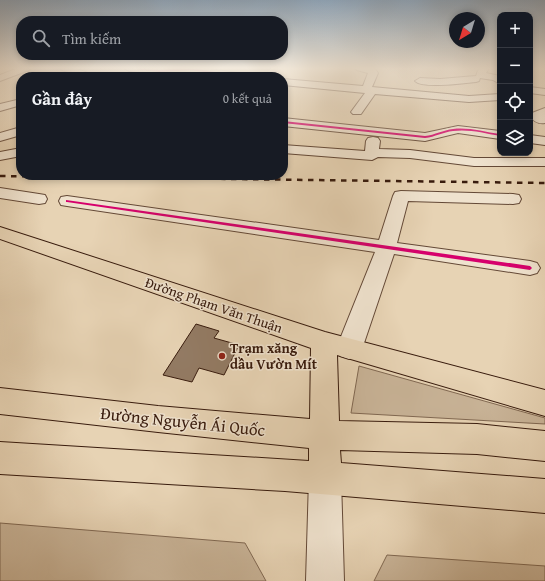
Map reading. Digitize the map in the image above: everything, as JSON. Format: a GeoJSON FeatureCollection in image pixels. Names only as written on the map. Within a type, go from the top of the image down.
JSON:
{"type":"FeatureCollection","features":[{"type":"Feature","properties":{"kind":"main road","name":"Đường Phạm Văn Thuận"},"geometry":{"type":"LineString","coordinates":[[0,233],[337,345],[545,403]]}},
{"type":"Feature","properties":{"kind":"main road"},"geometry":{"type":"LineString","coordinates":[[325,457],[337,345]]}},
{"type":"Feature","properties":{"kind":"main road","name":"Đường Nguyễn Ái Quốc"},"geometry":{"type":"LineString","coordinates":[[0,401],[158,419],[325,457],[545,496]]}},
{"type":"Feature","properties":{"kind":"main road"},"geometry":{"type":"LineString","coordinates":[[325,457],[367,437],[477,439],[545,446]]}},
{"type":"Feature","properties":{"kind":"main road","name":"Đường Nguyễn Ái Quốc"},"geometry":{"type":"LineString","coordinates":[[0,458],[284,476],[325,457]]}},
{"type":"Feature","properties":{"kind":"street"},"geometry":{"type":"LineString","coordinates":[[358,112],[366,95]]}},
{"type":"Feature","properties":{"kind":"street"},"geometry":{"type":"LineString","coordinates":[[420,95],[426,108]]}},
{"type":"Feature","properties":{"kind":"street"},"geometry":{"type":"LineString","coordinates":[[430,95],[493,102]]}},
{"type":"Feature","properties":{"kind":"street"},"geometry":{"type":"LineString","coordinates":[[460,98],[462,113]]}},
{"type":"Feature","properties":{"kind":"street"},"geometry":{"type":"LineString","coordinates":[[0,108],[16,103]]}},
{"type":"Feature","properties":{"kind":"street"},"geometry":{"type":"LineString","coordinates":[[533,106],[544,114]]}},
{"type":"Feature","properties":{"kind":"street"},"geometry":{"type":"LineString","coordinates":[[288,123],[430,137],[437,136],[448,131],[461,130],[497,135]]}},
{"type":"Feature","properties":{"kind":"street"},"geometry":{"type":"LineString","coordinates":[[0,137],[16,132]]}},
{"type":"Feature","properties":{"kind":"street"},"geometry":{"type":"LineString","coordinates":[[373,132],[373,153]]}},
{"type":"Feature","properties":{"kind":"street"},"geometry":{"type":"LineString","coordinates":[[533,139],[545,141]]}},
{"type":"Feature","properties":{"kind":"street"},"geometry":{"type":"LineString","coordinates":[[288,149],[372,156],[373,153],[424,155],[474,162],[545,162]]}},
{"type":"Feature","properties":{"kind":"street"},"geometry":{"type":"LineString","coordinates":[[0,156],[16,153]]}},
{"type":"Feature","properties":{"kind":"street"},"geometry":{"type":"LineString","coordinates":[[0,193],[39,199]]}},
{"type":"Feature","properties":{"kind":"street"},"geometry":{"type":"LineString","coordinates":[[337,345],[386,248],[402,196],[513,199]]}},
{"type":"Feature","properties":{"kind":"street"},"geometry":{"type":"LineString","coordinates":[[67,201],[530,268]]}},
{"type":"Feature","properties":{"kind":"street"},"geometry":{"type":"LineString","coordinates":[[325,457],[326,581]]}},
{"type":"Feature","properties":{"kind":"shaded area"},"geometry":{"type":"Polygon","coordinates":[[[359,366],[545,418],[545,424],[351,413],[359,366]]]}},
{"type":"Feature","properties":{"kind":"shaded area"},"geometry":{"type":"Polygon","coordinates":[[[0,523],[245,543],[266,581],[0,581],[0,523]]]}},
{"type":"Feature","properties":{"kind":"shaded area"},"geometry":{"type":"Polygon","coordinates":[[[387,555],[545,566],[545,581],[374,581],[387,555]]]}},
{"type":"Feature","properties":{"kind":"building"},"geometry":{"type":"Polygon","coordinates":[[[196,324],[219,331],[214,338],[239,345],[224,375],[199,368],[192,382],[163,375],[196,324]]]}},
{"type":"Feature","properties":{"kind":"railway"},"geometry":{"type":"LineString","coordinates":[[0,176],[16,176]]}},
{"type":"Feature","properties":{"kind":"railway"},"geometry":{"type":"LineString","coordinates":[[288,180],[545,183]]}},
{"type":"Feature","properties":{"kind":"cycle path"},"geometry":{"type":"LineString","coordinates":[[288,123],[425,137],[458,130],[470,130],[497,134]]}},
{"type":"Feature","properties":{"kind":"cycle path"},"geometry":{"type":"LineString","coordinates":[[67,201],[530,268]]}},
{"type":"Feature","properties":{"kind":"place","name":"Trạm xăng dầu Vườn Mít"},"geometry":{"type":"Point","coordinates":[222,356]}}]}
